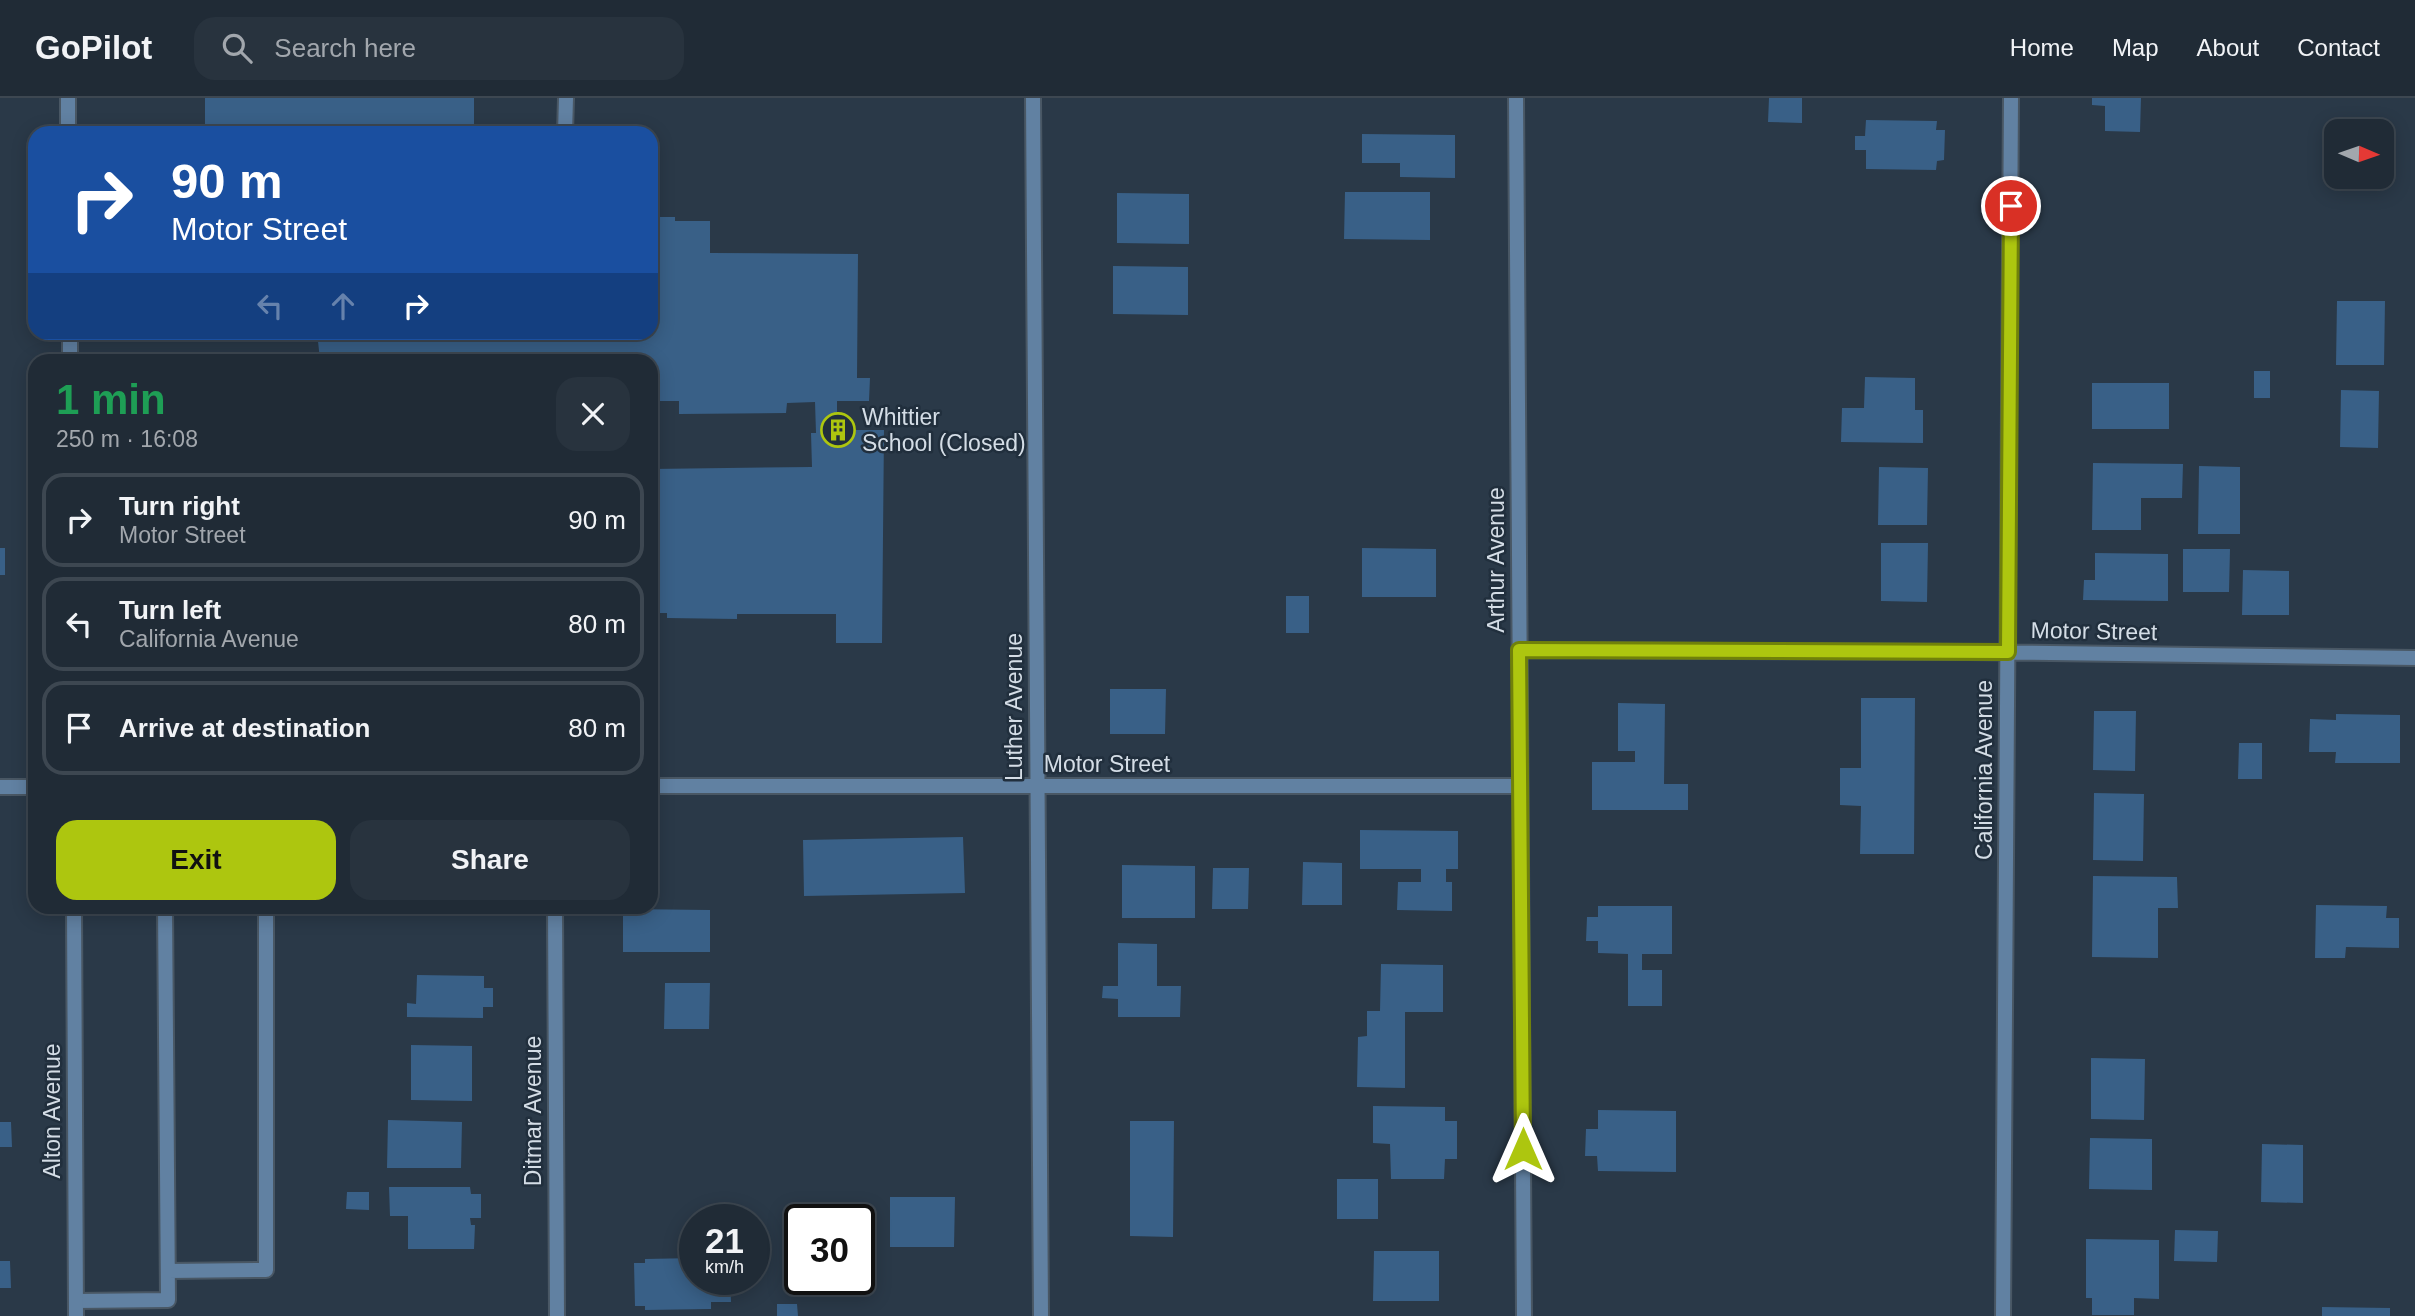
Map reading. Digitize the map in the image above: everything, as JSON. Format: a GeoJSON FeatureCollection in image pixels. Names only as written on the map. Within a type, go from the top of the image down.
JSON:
{"type":"FeatureCollection","features":[{"type":"Feature","properties":{"kind":"street"},"geometry":{"type":"LineString","coordinates":[[68,98],[68,126]]}},
{"type":"Feature","properties":{"kind":"street"},"geometry":{"type":"LineString","coordinates":[[565,126],[566,98]]}},
{"type":"Feature","properties":{"kind":"street","name":"Luther Avenue"},"geometry":{"type":"LineString","coordinates":[[1033,98],[1041,1316]]}},
{"type":"Feature","properties":{"kind":"street","name":"Arthur Avenue"},"geometry":{"type":"LineString","coordinates":[[1516,98],[1524,1316]]}},
{"type":"Feature","properties":{"kind":"street","name":"California Avenue"},"geometry":{"type":"LineString","coordinates":[[2004,1316],[2011,98]]}},
{"type":"Feature","properties":{"kind":"street","name":"Motor Street"},"geometry":{"type":"LineString","coordinates":[[1519,650],[2008,652],[2415,658]]}},
{"type":"Feature","properties":{"kind":"street","name":"Motor Street"},"geometry":{"type":"LineString","coordinates":[[658,786],[1520,786]]}},
{"type":"Feature","properties":{"kind":"street"},"geometry":{"type":"LineString","coordinates":[[0,787],[28,787]]}},
{"type":"Feature","properties":{"kind":"street","name":"Alton Avenue"},"geometry":{"type":"LineString","coordinates":[[74,914],[76,1309]]}},
{"type":"Feature","properties":{"kind":"street"},"geometry":{"type":"LineString","coordinates":[[76,1309],[168,1300],[165,914]]}},
{"type":"Feature","properties":{"kind":"street"},"geometry":{"type":"LineString","coordinates":[[168,1271],[266,1270],[266,914]]}},
{"type":"Feature","properties":{"kind":"street","name":"Ditmar Avenue"},"geometry":{"type":"LineString","coordinates":[[555,914],[557,1316]]}},
{"type":"Feature","properties":{"kind":"building"},"geometry":{"type":"Polygon","coordinates":[[[205,98],[474,98],[474,126],[205,126],[205,98]]]}},
{"type":"Feature","properties":{"kind":"building"},"geometry":{"type":"Polygon","coordinates":[[[1769,98],[1802,98],[1802,123],[1768,122],[1769,98]]]}},
{"type":"Feature","properties":{"kind":"building"},"geometry":{"type":"Polygon","coordinates":[[[2092,98],[2141,98],[2140,132],[2105,131],[2105,106],[2092,105],[2092,98]]]}},
{"type":"Feature","properties":{"kind":"building"},"geometry":{"type":"Polygon","coordinates":[[[1866,120],[1937,121],[1936,130],[1945,130],[1944,160],[1937,161],[1936,170],[1866,169],[1866,150],[1855,150],[1855,136],[1865,136],[1866,120]]]}},
{"type":"Feature","properties":{"kind":"building"},"geometry":{"type":"Polygon","coordinates":[[[1362,134],[1455,135],[1455,178],[1400,177],[1400,163],[1362,163],[1362,134]]]}},
{"type":"Feature","properties":{"kind":"building"},"geometry":{"type":"Polygon","coordinates":[[[1345,192],[1430,192],[1430,240],[1344,239],[1345,192]]]}},
{"type":"Feature","properties":{"kind":"building"},"geometry":{"type":"Polygon","coordinates":[[[1117,193],[1189,194],[1189,244],[1117,243],[1117,193]]]}},
{"type":"Feature","properties":{"kind":"building","name":"Whittier School (Closed)"},"geometry":{"type":"Polygon","coordinates":[[[658,217],[675,217],[675,221],[710,221],[710,253],[858,254],[857,378],[870,378],[869,401],[837,401],[837,430],[884,430],[882,643],[836,643],[836,614],[737,614],[737,619],[667,618],[667,613],[658,613],[658,469],[812,467],[811,433],[816,433],[815,402],[787,403],[786,413],[679,414],[679,401],[658,401],[658,354],[319,354],[318,340],[658,340],[658,217]]]}},
{"type":"Feature","properties":{"kind":"building"},"geometry":{"type":"Polygon","coordinates":[[[1113,266],[1188,267],[1188,315],[1113,314],[1113,266]]]}},
{"type":"Feature","properties":{"kind":"building"},"geometry":{"type":"Polygon","coordinates":[[[2337,301],[2385,301],[2384,365],[2336,365],[2337,301]]]}},
{"type":"Feature","properties":{"kind":"building"},"geometry":{"type":"Polygon","coordinates":[[[2254,371],[2270,371],[2270,398],[2254,398],[2254,371]]]}},
{"type":"Feature","properties":{"kind":"building"},"geometry":{"type":"Polygon","coordinates":[[[1865,377],[1915,378],[1915,410],[1923,410],[1923,443],[1841,442],[1842,408],[1864,408],[1865,377]]]}},
{"type":"Feature","properties":{"kind":"building"},"geometry":{"type":"Polygon","coordinates":[[[2092,383],[2169,383],[2169,429],[2092,429],[2092,383]]]}},
{"type":"Feature","properties":{"kind":"building"},"geometry":{"type":"Polygon","coordinates":[[[2341,390],[2379,391],[2378,448],[2340,447],[2341,390]]]}},
{"type":"Feature","properties":{"kind":"building"},"geometry":{"type":"Polygon","coordinates":[[[2093,463],[2183,464],[2182,498],[2141,498],[2141,530],[2092,530],[2093,463]]]}},
{"type":"Feature","properties":{"kind":"building"},"geometry":{"type":"Polygon","coordinates":[[[2199,466],[2240,467],[2240,534],[2198,534],[2199,466]]]}},
{"type":"Feature","properties":{"kind":"building"},"geometry":{"type":"Polygon","coordinates":[[[1879,467],[1928,468],[1927,525],[1878,525],[1879,467]]]}},
{"type":"Feature","properties":{"kind":"building"},"geometry":{"type":"Polygon","coordinates":[[[1881,543],[1928,543],[1927,602],[1881,601],[1881,543]]]}},
{"type":"Feature","properties":{"kind":"building"},"geometry":{"type":"Polygon","coordinates":[[[0,548],[5,548],[5,575],[0,575],[0,548]]]}},
{"type":"Feature","properties":{"kind":"building"},"geometry":{"type":"Polygon","coordinates":[[[1362,548],[1436,549],[1436,597],[1362,597],[1362,548]]]}},
{"type":"Feature","properties":{"kind":"building"},"geometry":{"type":"Polygon","coordinates":[[[2183,549],[2230,549],[2229,592],[2183,592],[2183,549]]]}},
{"type":"Feature","properties":{"kind":"building"},"geometry":{"type":"Polygon","coordinates":[[[2095,553],[2168,554],[2168,601],[2083,600],[2084,580],[2095,580],[2095,553]]]}},
{"type":"Feature","properties":{"kind":"building"},"geometry":{"type":"Polygon","coordinates":[[[2243,570],[2289,571],[2289,615],[2242,615],[2243,570]]]}},
{"type":"Feature","properties":{"kind":"building"},"geometry":{"type":"Polygon","coordinates":[[[1286,596],[1309,596],[1309,633],[1286,633],[1286,596]]]}},
{"type":"Feature","properties":{"kind":"building"},"geometry":{"type":"Polygon","coordinates":[[[1110,689],[1166,689],[1165,734],[1110,734],[1110,689]]]}},
{"type":"Feature","properties":{"kind":"building"},"geometry":{"type":"Polygon","coordinates":[[[1861,698],[1915,698],[1914,854],[1860,854],[1861,806],[1840,805],[1840,768],[1861,768],[1861,698]]]}},
{"type":"Feature","properties":{"kind":"building"},"geometry":{"type":"Polygon","coordinates":[[[1618,703],[1665,704],[1664,784],[1688,784],[1688,810],[1592,810],[1592,762],[1635,762],[1635,751],[1618,751],[1618,703]]]}},
{"type":"Feature","properties":{"kind":"building"},"geometry":{"type":"Polygon","coordinates":[[[2094,711],[2136,711],[2135,771],[2093,770],[2094,711]]]}},
{"type":"Feature","properties":{"kind":"building"},"geometry":{"type":"Polygon","coordinates":[[[2336,714],[2400,715],[2400,763],[2335,763],[2336,752],[2309,752],[2310,719],[2336,720],[2336,714]]]}},
{"type":"Feature","properties":{"kind":"building"},"geometry":{"type":"Polygon","coordinates":[[[2239,743],[2262,743],[2262,779],[2238,779],[2239,743]]]}},
{"type":"Feature","properties":{"kind":"building"},"geometry":{"type":"Polygon","coordinates":[[[2094,793],[2144,794],[2143,861],[2093,860],[2094,793]]]}},
{"type":"Feature","properties":{"kind":"building"},"geometry":{"type":"Polygon","coordinates":[[[1360,830],[1458,831],[1458,869],[1446,869],[1446,882],[1452,882],[1452,911],[1397,910],[1398,882],[1421,882],[1421,869],[1360,869],[1360,830]]]}},
{"type":"Feature","properties":{"kind":"building"},"geometry":{"type":"Polygon","coordinates":[[[963,837],[965,893],[804,896],[803,840],[963,837]]]}},
{"type":"Feature","properties":{"kind":"building"},"geometry":{"type":"Polygon","coordinates":[[[1303,862],[1342,863],[1342,905],[1302,905],[1303,862]]]}},
{"type":"Feature","properties":{"kind":"building"},"geometry":{"type":"Polygon","coordinates":[[[1122,865],[1195,866],[1195,918],[1122,918],[1122,865]]]}},
{"type":"Feature","properties":{"kind":"building"},"geometry":{"type":"Polygon","coordinates":[[[1213,868],[1249,868],[1248,909],[1212,909],[1213,868]]]}},
{"type":"Feature","properties":{"kind":"building"},"geometry":{"type":"Polygon","coordinates":[[[2093,876],[2177,877],[2178,908],[2158,908],[2158,958],[2092,957],[2093,876]]]}},
{"type":"Feature","properties":{"kind":"building"},"geometry":{"type":"Polygon","coordinates":[[[2316,905],[2387,906],[2386,918],[2399,918],[2399,948],[2346,947],[2345,958],[2315,958],[2316,905]]]}},
{"type":"Feature","properties":{"kind":"building"},"geometry":{"type":"Polygon","coordinates":[[[1598,906],[1672,906],[1672,954],[1642,954],[1642,970],[1662,970],[1662,1006],[1628,1006],[1628,954],[1598,953],[1598,941],[1586,941],[1587,917],[1598,917],[1598,906]]]}},
{"type":"Feature","properties":{"kind":"building"},"geometry":{"type":"Polygon","coordinates":[[[658,909],[710,910],[710,952],[623,952],[623,914],[658,914],[658,909]]]}},
{"type":"Feature","properties":{"kind":"building"},"geometry":{"type":"Polygon","coordinates":[[[1118,943],[1157,944],[1157,986],[1181,986],[1180,1017],[1118,1017],[1118,999],[1102,998],[1103,986],[1118,986],[1118,943]]]}},
{"type":"Feature","properties":{"kind":"building"},"geometry":{"type":"Polygon","coordinates":[[[1381,964],[1443,965],[1443,1012],[1405,1012],[1405,1088],[1357,1087],[1358,1037],[1367,1036],[1367,1011],[1380,1011],[1381,964]]]}},
{"type":"Feature","properties":{"kind":"building"},"geometry":{"type":"Polygon","coordinates":[[[417,975],[484,976],[484,988],[493,988],[493,1007],[483,1007],[483,1018],[407,1017],[407,1003],[416,1004],[417,975]]]}},
{"type":"Feature","properties":{"kind":"building"},"geometry":{"type":"Polygon","coordinates":[[[665,983],[710,983],[709,1029],[664,1029],[665,983]]]}},
{"type":"Feature","properties":{"kind":"building"},"geometry":{"type":"Polygon","coordinates":[[[411,1045],[472,1046],[472,1101],[411,1100],[411,1045]]]}},
{"type":"Feature","properties":{"kind":"building"},"geometry":{"type":"Polygon","coordinates":[[[2091,1058],[2145,1059],[2144,1120],[2091,1119],[2091,1058]]]}},
{"type":"Feature","properties":{"kind":"building"},"geometry":{"type":"Polygon","coordinates":[[[1373,1106],[1445,1107],[1445,1121],[1457,1121],[1457,1159],[1445,1159],[1444,1179],[1391,1179],[1390,1144],[1373,1143],[1373,1106]]]}},
{"type":"Feature","properties":{"kind":"building"},"geometry":{"type":"Polygon","coordinates":[[[1598,1110],[1676,1111],[1676,1172],[1598,1171],[1597,1156],[1585,1156],[1586,1129],[1598,1129],[1598,1110]]]}},
{"type":"Feature","properties":{"kind":"building"},"geometry":{"type":"Polygon","coordinates":[[[388,1120],[462,1122],[461,1168],[387,1168],[388,1120]]]}},
{"type":"Feature","properties":{"kind":"building"},"geometry":{"type":"Polygon","coordinates":[[[1130,1121],[1174,1121],[1173,1237],[1130,1236],[1130,1121]]]}},
{"type":"Feature","properties":{"kind":"building"},"geometry":{"type":"Polygon","coordinates":[[[0,1122],[11,1122],[12,1147],[0,1147],[0,1122]]]}},
{"type":"Feature","properties":{"kind":"building"},"geometry":{"type":"Polygon","coordinates":[[[2090,1138],[2152,1139],[2152,1190],[2089,1189],[2090,1138]]]}},
{"type":"Feature","properties":{"kind":"building"},"geometry":{"type":"Polygon","coordinates":[[[2262,1144],[2303,1145],[2303,1203],[2261,1202],[2262,1144]]]}},
{"type":"Feature","properties":{"kind":"building"},"geometry":{"type":"Polygon","coordinates":[[[1337,1179],[1378,1179],[1378,1219],[1337,1219],[1337,1179]]]}},
{"type":"Feature","properties":{"kind":"building"},"geometry":{"type":"Polygon","coordinates":[[[389,1187],[470,1187],[471,1194],[481,1194],[481,1218],[470,1218],[471,1225],[475,1225],[474,1249],[408,1249],[408,1216],[390,1216],[389,1187]]]}},
{"type":"Feature","properties":{"kind":"building"},"geometry":{"type":"Polygon","coordinates":[[[347,1192],[369,1192],[369,1210],[346,1209],[347,1192]]]}},
{"type":"Feature","properties":{"kind":"building"},"geometry":{"type":"Polygon","coordinates":[[[890,1197],[955,1197],[954,1247],[890,1247],[890,1197]]]}},
{"type":"Feature","properties":{"kind":"building"},"geometry":{"type":"Polygon","coordinates":[[[2175,1230],[2218,1231],[2217,1262],[2174,1261],[2175,1230]]]}},
{"type":"Feature","properties":{"kind":"building"},"geometry":{"type":"Polygon","coordinates":[[[2086,1239],[2159,1240],[2159,1299],[2134,1298],[2134,1315],[2092,1315],[2092,1298],[2086,1298],[2086,1239]]]}},
{"type":"Feature","properties":{"kind":"building"},"geometry":{"type":"Polygon","coordinates":[[[1374,1251],[1439,1251],[1439,1301],[1373,1301],[1374,1251]]]}},
{"type":"Feature","properties":{"kind":"building"},"geometry":{"type":"Polygon","coordinates":[[[679,1258],[679,1295],[731,1295],[731,1302],[711,1302],[711,1309],[645,1310],[645,1306],[635,1306],[634,1263],[645,1263],[645,1259],[679,1258]]]}},
{"type":"Feature","properties":{"kind":"building"},"geometry":{"type":"Polygon","coordinates":[[[0,1261],[10,1261],[11,1288],[0,1288],[0,1261]]]}},
{"type":"Feature","properties":{"kind":"building"},"geometry":{"type":"Polygon","coordinates":[[[777,1304],[797,1304],[798,1316],[777,1316],[777,1304]]]}},
{"type":"Feature","properties":{"kind":"building"},"geometry":{"type":"Polygon","coordinates":[[[2322,1307],[2390,1308],[2390,1316],[2322,1316],[2322,1307]]]}},
{"type":"Feature","properties":{"kind":"place","name":"Whittier School (Closed)"},"geometry":{"type":"Point","coordinates":[838,430]}},
{"type":"Feature","properties":{"kind":"route"},"geometry":{"type":"LineString","coordinates":[[1523,1149],[1519,650],[2008,652],[2011,206]]}}]}
